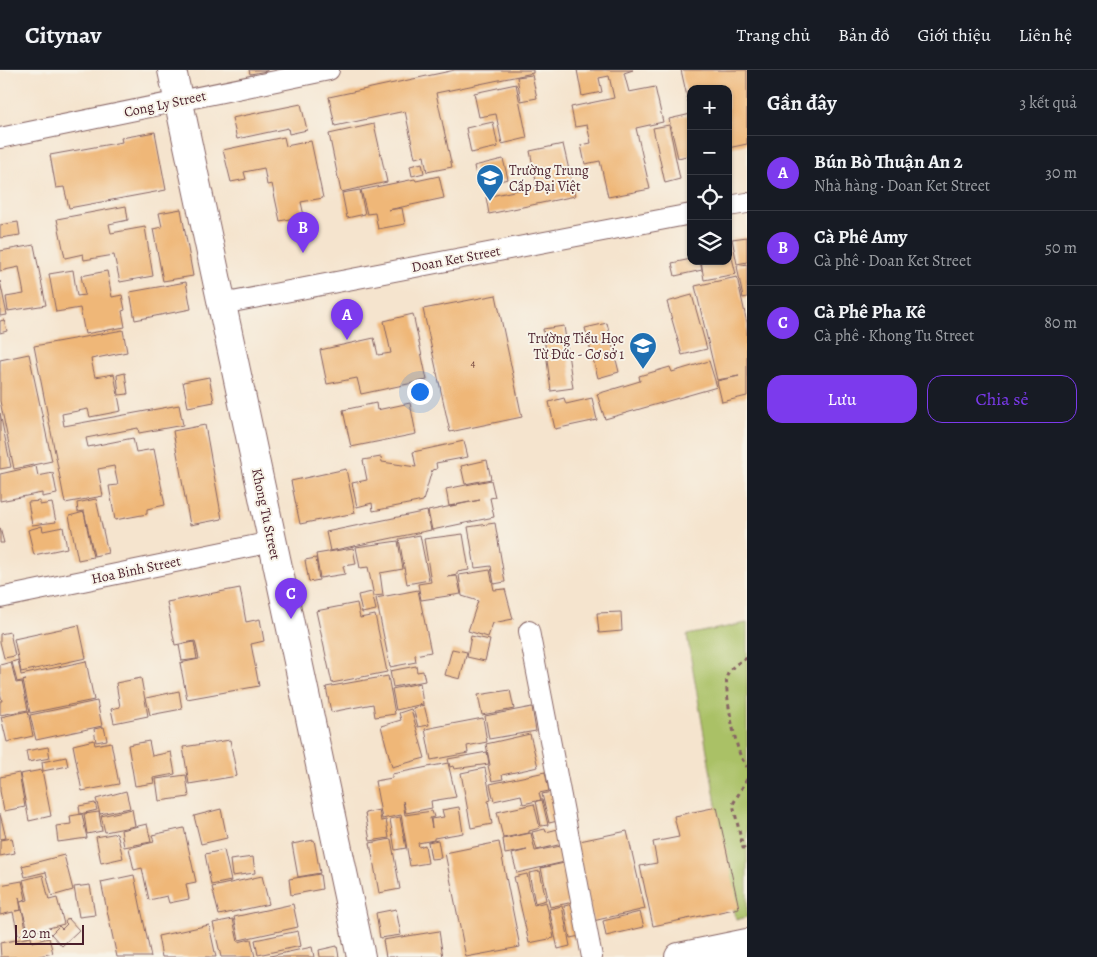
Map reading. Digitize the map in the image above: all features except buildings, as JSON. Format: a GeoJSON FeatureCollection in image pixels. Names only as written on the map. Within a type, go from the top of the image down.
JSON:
{"type":"FeatureCollection","features":[{"type":"Feature","properties":{"kind":"street","name":"Khong Tu Street"},"geometry":{"type":"LineString","coordinates":[[172,70],[361,957]]}},
{"type":"Feature","properties":{"kind":"street","name":"Cong Ly Street"},"geometry":{"type":"LineString","coordinates":[[0,138],[329,70]]}},
{"type":"Feature","properties":{"kind":"street"},"geometry":{"type":"LineString","coordinates":[[732,205],[747,203]]}},
{"type":"Feature","properties":{"kind":"street","name":"Doan Ket Street"},"geometry":{"type":"LineString","coordinates":[[222,304],[687,215]]}},
{"type":"Feature","properties":{"kind":"street","name":"Hoa Binh Street"},"geometry":{"type":"LineString","coordinates":[[0,598],[272,542]]}},
{"type":"Feature","properties":{"kind":"street"},"geometry":{"type":"LineString","coordinates":[[529,631],[592,957]]}},
{"type":"Feature","properties":{"kind":"street"},"geometry":{"type":"LineString","coordinates":[[678,957],[747,943]]}},
{"type":"Feature","properties":{"kind":"path"},"geometry":{"type":"LineString","coordinates":[[747,658],[735,664],[727,676],[732,723],[740,756],[747,767]]}},
{"type":"Feature","properties":{"kind":"path"},"geometry":{"type":"LineString","coordinates":[[747,779],[733,804],[743,848],[747,847]]}},
{"type":"Feature","properties":{"kind":"green space"},"geometry":{"type":"Polygon","coordinates":[[[747,623],[747,917],[736,920],[687,635],[747,623]]]}},
{"type":"Feature","properties":{"kind":"place","name":"Trường Trung Cấp Đại Việt"},"geometry":{"type":"Point","coordinates":[490,202]}},
{"type":"Feature","properties":{"kind":"place","name":"Cà Phê Amy"},"geometry":{"type":"Point","coordinates":[303,253]}},
{"type":"Feature","properties":{"kind":"place","name":"Bún Bò Thuận An 2"},"geometry":{"type":"Point","coordinates":[347,340]}},
{"type":"Feature","properties":{"kind":"place","name":"Trường Tiểu Học Từ Đức - Cơ sở 1"},"geometry":{"type":"Point","coordinates":[643,370]}},
{"type":"Feature","properties":{"kind":"place","name":"Cà Phê Pha Kê"},"geometry":{"type":"Point","coordinates":[291,619]}}]}
